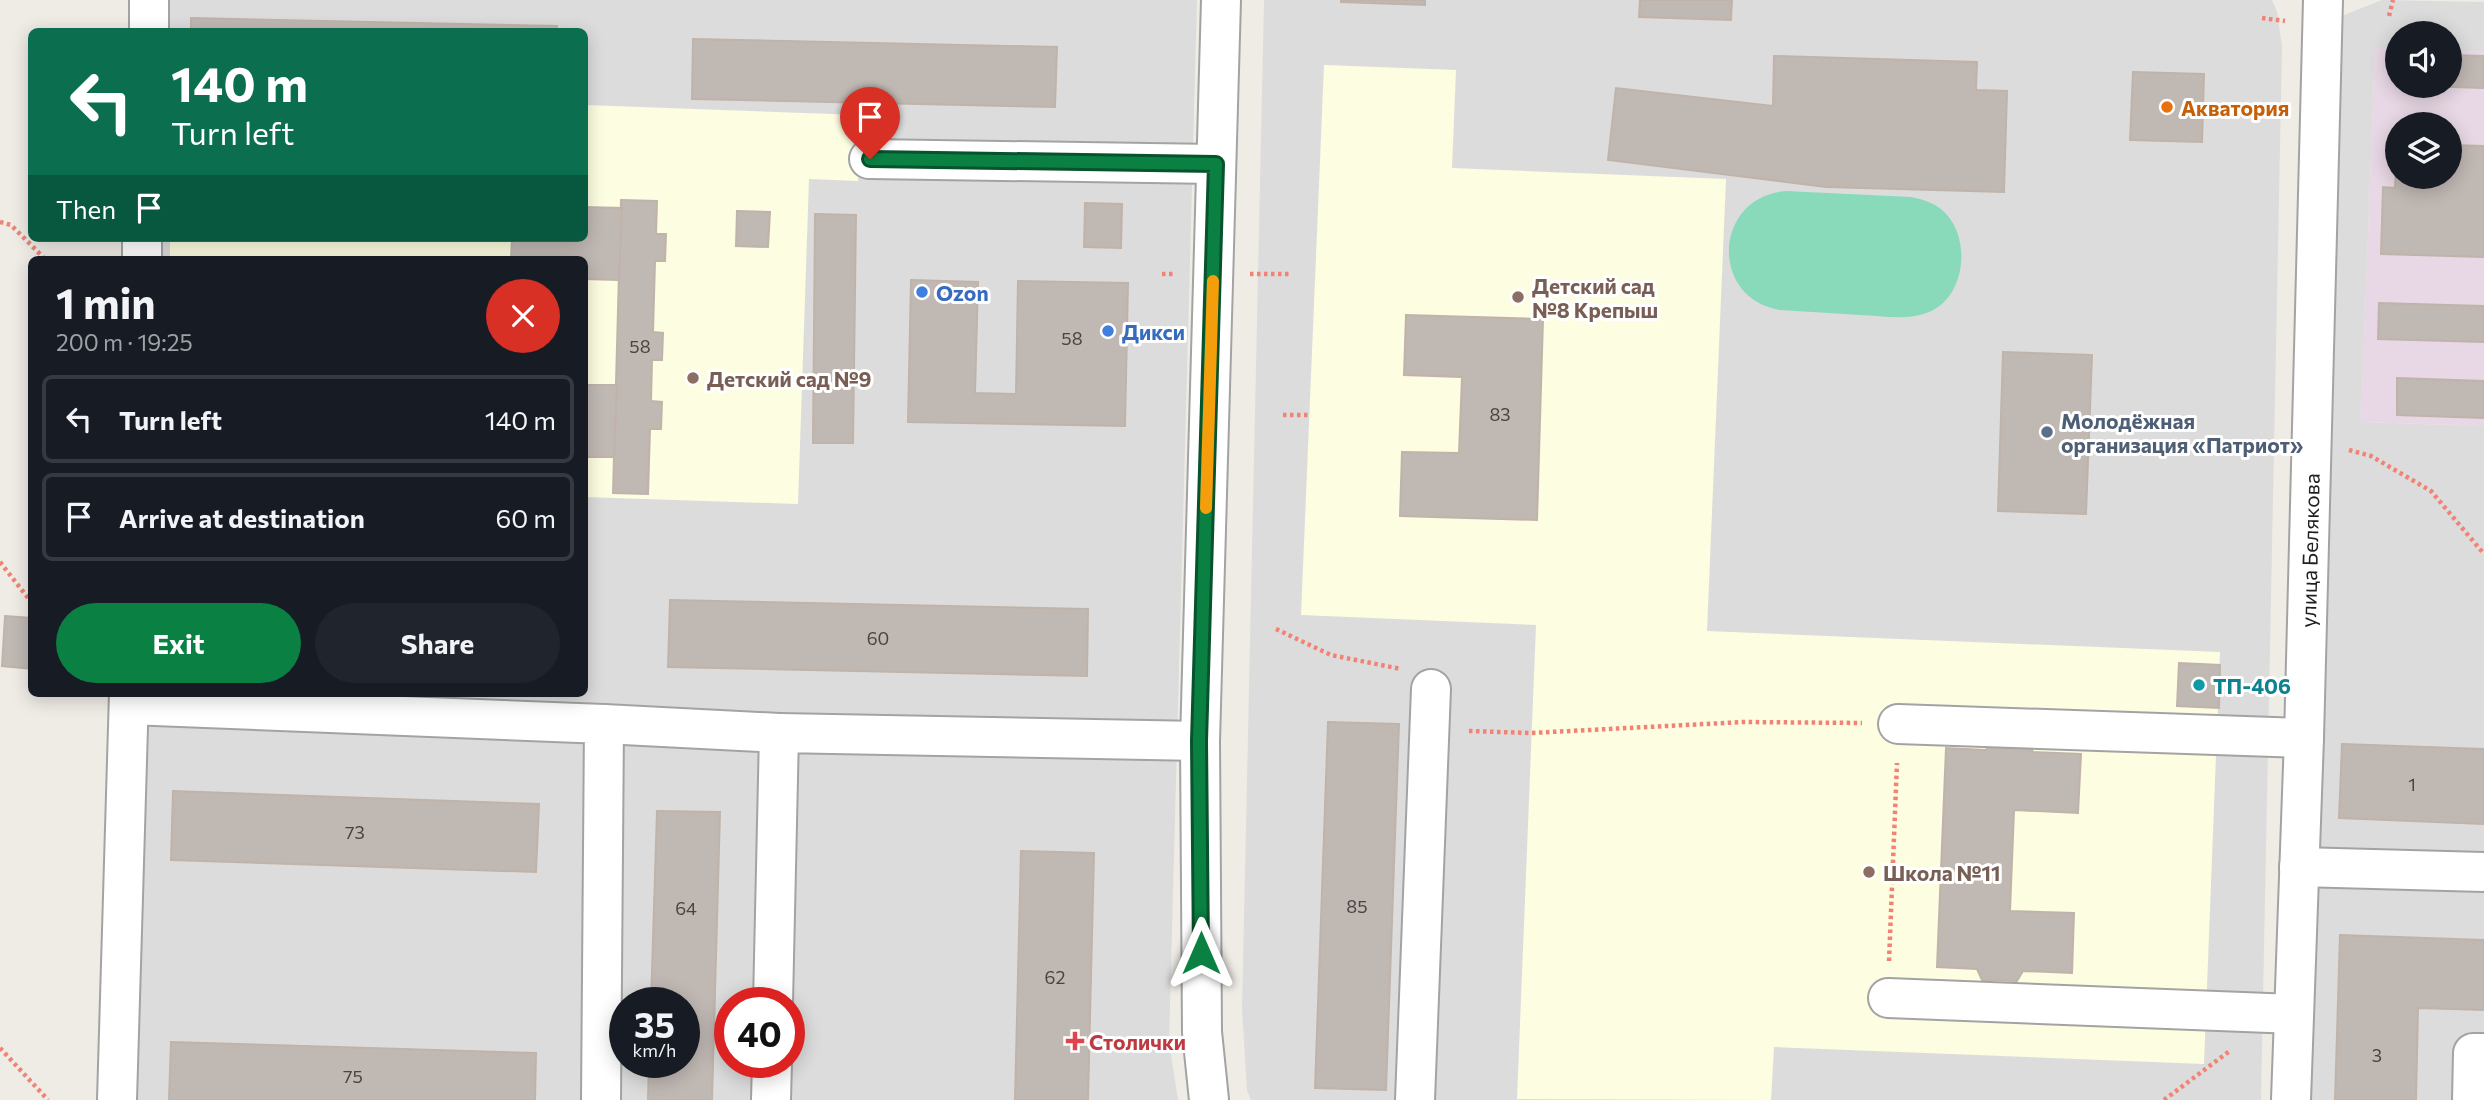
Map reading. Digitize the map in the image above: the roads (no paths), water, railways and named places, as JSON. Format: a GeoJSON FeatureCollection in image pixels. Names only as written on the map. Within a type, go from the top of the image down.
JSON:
{"type":"FeatureCollection","features":[{"type":"Feature","properties":{"kind":"street"},"geometry":{"type":"LineString","coordinates":[[149,0],[149,28]]}},
{"type":"Feature","properties":{"kind":"street"},"geometry":{"type":"LineString","coordinates":[[1209,1100],[1202,1032],[1199,741],[1221,0]]}},
{"type":"Feature","properties":{"kind":"street","name":"улица Белякова"},"geometry":{"type":"LineString","coordinates":[[2291,1100],[2304,738],[2323,0]]}},
{"type":"Feature","properties":{"kind":"street"},"geometry":{"type":"LineString","coordinates":[[870,159],[1216,164]]}},
{"type":"Feature","properties":{"kind":"street"},"geometry":{"type":"LineString","coordinates":[[1415,1100],[1431,690]]}},
{"type":"Feature","properties":{"kind":"street"},"geometry":{"type":"LineString","coordinates":[[117,1100],[129,699],[779,733],[1199,741]]}},
{"type":"Feature","properties":{"kind":"street"},"geometry":{"type":"LineString","coordinates":[[601,1100],[604,724]]}},
{"type":"Feature","properties":{"kind":"street"},"geometry":{"type":"LineString","coordinates":[[1898,724],[2304,738]]}},
{"type":"Feature","properties":{"kind":"street"},"geometry":{"type":"LineString","coordinates":[[774,987],[779,733]]}},
{"type":"Feature","properties":{"kind":"street"},"geometry":{"type":"LineString","coordinates":[[2299,867],[2484,873]]}},
{"type":"Feature","properties":{"kind":"street"},"geometry":{"type":"LineString","coordinates":[[1888,998],[2294,1013]]}},
{"type":"Feature","properties":{"kind":"street"},"geometry":{"type":"LineString","coordinates":[[2472,1100],[2473,1052],[2484,1053]]}},
{"type":"Feature","properties":{"kind":"street"},"geometry":{"type":"LineString","coordinates":[[771,1100],[772,1078]]}},
{"type":"Feature","properties":{"kind":"place","name":"Акватория"},"geometry":{"type":"Point","coordinates":[2167,107]}},
{"type":"Feature","properties":{"kind":"place","name":"Ozon"},"geometry":{"type":"Point","coordinates":[922,292]}},
{"type":"Feature","properties":{"kind":"place","name":"Детский сад №8 Крепыш"},"geometry":{"type":"Point","coordinates":[1518,297]}},
{"type":"Feature","properties":{"kind":"place","name":"Дикси"},"geometry":{"type":"Point","coordinates":[1108,331]}},
{"type":"Feature","properties":{"kind":"place","name":"Детский сад №9"},"geometry":{"type":"Point","coordinates":[693,378]}},
{"type":"Feature","properties":{"kind":"place","name":"Молодёжная организация «Патриот»"},"geometry":{"type":"Point","coordinates":[2047,432]}},
{"type":"Feature","properties":{"kind":"place","name":"ТП-406"},"geometry":{"type":"Point","coordinates":[2199,685]}},
{"type":"Feature","properties":{"kind":"place","name":"Школа №11"},"geometry":{"type":"Point","coordinates":[1869,872]}},
{"type":"Feature","properties":{"kind":"place","name":"Столички"},"geometry":{"type":"Point","coordinates":[1075,1041]}}]}
